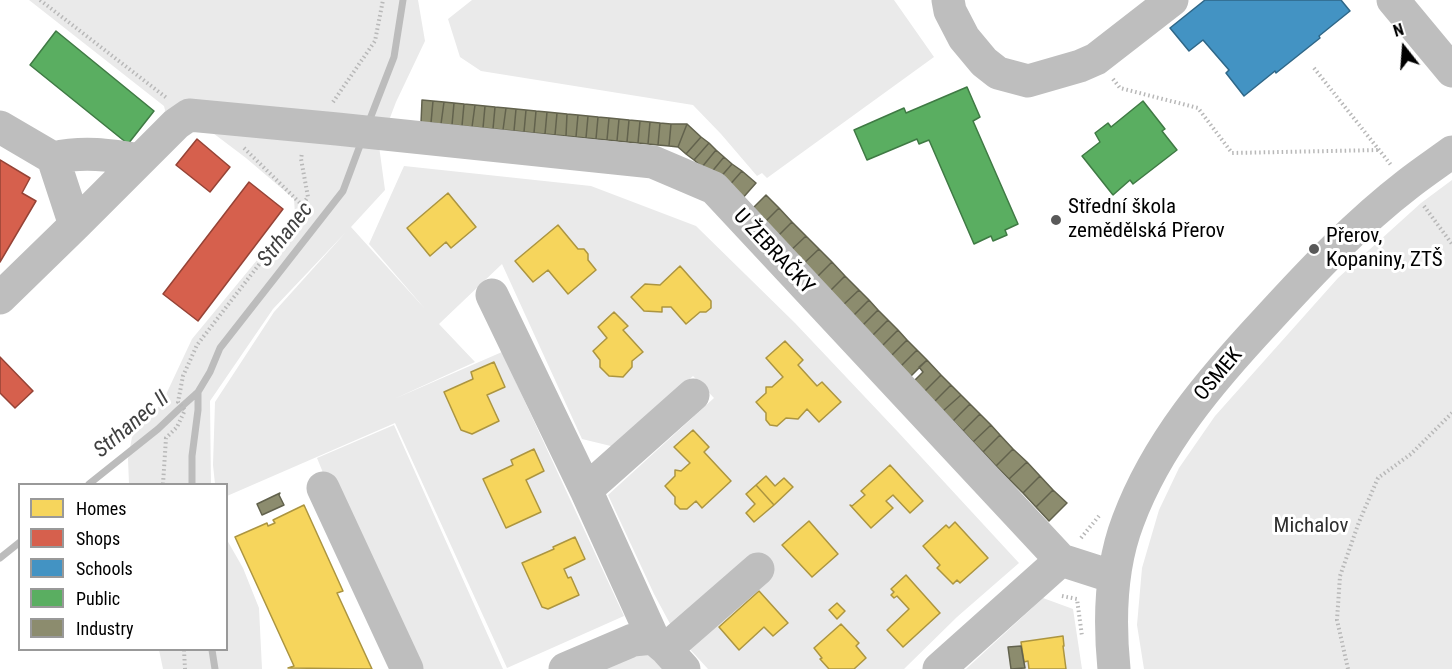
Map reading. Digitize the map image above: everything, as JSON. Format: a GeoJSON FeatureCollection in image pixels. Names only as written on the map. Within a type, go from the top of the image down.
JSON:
{"type":"FeatureCollection","features":[{"type":"Feature","properties":{"kind":"street"},"geometry":{"type":"LineString","coordinates":[[948,0],[950,11],[963,38],[984,62],[998,73],[1028,81],[1096,59],[1172,0]]}},
{"type":"Feature","properties":{"kind":"street"},"geometry":{"type":"LineString","coordinates":[[1393,0],[1452,71]]}},
{"type":"Feature","properties":{"kind":"street","name":"U ŽEBRAČKY"},"geometry":{"type":"LineString","coordinates":[[189,115],[653,162],[714,189],[1061,560],[1114,577]]}},
{"type":"Feature","properties":{"kind":"street"},"geometry":{"type":"LineString","coordinates":[[0,298],[176,124],[189,115]]}},
{"type":"Feature","properties":{"kind":"street"},"geometry":{"type":"LineString","coordinates":[[0,127],[53,158],[75,225]]}},
{"type":"Feature","properties":{"kind":"street","name":"OSMEK"},"geometry":{"type":"LineString","coordinates":[[1114,669],[1111,611],[1114,577],[1120,548],[1144,484],[1165,445],[1197,399],[1294,290],[1347,237],[1406,185],[1452,152]]}},
{"type":"Feature","properties":{"kind":"street"},"geometry":{"type":"LineString","coordinates":[[53,158],[90,153],[140,160]]}},
{"type":"Feature","properties":{"kind":"street"},"geometry":{"type":"LineString","coordinates":[[492,295],[586,490],[668,652]]}},
{"type":"Feature","properties":{"kind":"street"},"geometry":{"type":"LineString","coordinates":[[586,490],[693,396]]}},
{"type":"Feature","properties":{"kind":"street"},"geometry":{"type":"LineString","coordinates":[[323,488],[407,669]]}},
{"type":"Feature","properties":{"kind":"street"},"geometry":{"type":"LineString","coordinates":[[939,669],[1061,560]]}},
{"type":"Feature","properties":{"kind":"street"},"geometry":{"type":"LineString","coordinates":[[668,652],[758,569]]}},
{"type":"Feature","properties":{"kind":"street"},"geometry":{"type":"LineString","coordinates":[[565,669],[633,640],[668,652]]}},
{"type":"Feature","properties":{"kind":"path"},"geometry":{"type":"LineString","coordinates":[[40,0],[189,115]]}},
{"type":"Feature","properties":{"kind":"path"},"geometry":{"type":"LineString","coordinates":[[337,129],[332,103],[375,41],[383,0]]}},
{"type":"Feature","properties":{"kind":"path"},"geometry":{"type":"LineString","coordinates":[[1096,59],[1120,88],[1198,108],[1232,153],[1379,150]]}},
{"type":"Feature","properties":{"kind":"path"},"geometry":{"type":"LineString","coordinates":[[1314,68],[1452,244]]}},
{"type":"Feature","properties":{"kind":"path"},"geometry":{"type":"LineString","coordinates":[[163,483],[166,438],[177,427],[185,410],[178,402],[183,376],[197,345],[298,214],[308,197],[301,159],[304,126]]}},
{"type":"Feature","properties":{"kind":"path"},"geometry":{"type":"LineString","coordinates":[[238,143],[302,205]]}},
{"type":"Feature","properties":{"kind":"path"},"geometry":{"type":"LineString","coordinates":[[1348,669],[1337,620],[1340,576],[1359,522],[1378,478],[1411,454],[1452,413]]}},
{"type":"Feature","properties":{"kind":"path"},"geometry":{"type":"LineString","coordinates":[[1054,594],[1077,599],[1083,646]]}},
{"type":"Feature","properties":{"kind":"path"},"geometry":{"type":"LineString","coordinates":[[184,651],[185,669]]}},
{"type":"Feature","properties":{"kind":"green space"},"geometry":{"type":"Polygon","coordinates":[[[29,0],[418,0],[425,41],[388,123],[164,115],[164,106],[29,0]]]}},
{"type":"Feature","properties":{"kind":"green space"},"geometry":{"type":"Polygon","coordinates":[[[472,0],[894,0],[934,57],[767,178],[762,173],[757,176],[693,105],[481,71],[460,57],[448,19],[472,0]]]}},
{"type":"Feature","properties":{"kind":"green space"},"geometry":{"type":"Polygon","coordinates":[[[205,127],[379,146],[385,190],[351,227],[426,310],[369,244],[404,166],[591,186],[696,226],[795,323],[1019,563],[957,617],[904,669],[708,669],[675,633],[654,594],[608,495],[714,398],[693,376],[615,447],[582,439],[502,264],[439,324],[475,362],[394,399],[502,352],[624,616],[507,668],[395,423],[228,496],[228,483],[215,483],[213,465],[215,402],[274,312],[346,232],[273,309],[210,401],[211,483],[129,483],[128,459],[132,437],[162,403],[192,339],[295,214],[294,199],[205,127]]]}},
{"type":"Feature","properties":{"kind":"green space","name":"Michalov"},"geometry":{"type":"Polygon","coordinates":[[[1452,180],[1452,669],[1144,669],[1137,625],[1142,568],[1159,510],[1179,468],[1215,416],[1338,278],[1421,203],[1452,180]]]}},
{"type":"Feature","properties":{"kind":"green space"},"geometry":{"type":"Polygon","coordinates":[[[394,425],[503,669],[415,669],[328,485],[317,458],[394,425]]]}},
{"type":"Feature","properties":{"kind":"green space"},"geometry":{"type":"Polygon","coordinates":[[[228,542],[243,568],[259,608],[262,669],[163,669],[159,651],[228,651],[228,542]]]}},
{"type":"Feature","properties":{"kind":"green space"},"geometry":{"type":"Polygon","coordinates":[[[1043,598],[1073,609],[1082,669],[966,669],[1043,598]]]}},
{"type":"Feature","properties":{"kind":"green space"},"geometry":{"type":"Polygon","coordinates":[[[627,650],[648,655],[672,669],[584,669],[627,650]]]}},
{"type":"Feature","properties":{"kind":"building: Homes"},"geometry":{"type":"Polygon","coordinates":[[[448,193],[476,227],[451,248],[446,242],[430,256],[407,228],[448,193]]]}},
{"type":"Feature","properties":{"kind":"building: Homes"},"geometry":{"type":"Polygon","coordinates":[[[558,225],[578,249],[584,249],[588,254],[588,260],[596,270],[568,294],[548,270],[533,282],[515,261],[558,225]]]}},
{"type":"Feature","properties":{"kind":"building: Homes"},"geometry":{"type":"Polygon","coordinates":[[[680,266],[711,301],[711,308],[706,312],[700,312],[686,324],[671,307],[662,307],[662,312],[644,311],[631,297],[645,284],[660,285],[680,266]]]}},
{"type":"Feature","properties":{"kind":"building: Homes"},"geometry":{"type":"Polygon","coordinates":[[[614,312],[628,326],[623,330],[643,352],[632,361],[632,367],[623,377],[609,376],[600,367],[600,360],[593,351],[607,338],[598,327],[614,312]]]}},
{"type":"Feature","properties":{"kind":"building: Homes"},"geometry":{"type":"Polygon","coordinates":[[[785,341],[803,360],[798,365],[817,386],[822,382],[841,402],[819,422],[807,409],[798,419],[786,418],[777,426],[770,425],[766,420],[766,413],[756,402],[766,393],[766,387],[772,387],[783,377],[766,358],[785,341]]]}},
{"type":"Feature","properties":{"kind":"building: Homes"},"geometry":{"type":"Polygon","coordinates":[[[494,362],[505,387],[487,395],[499,421],[472,434],[461,430],[444,392],[473,379],[471,372],[494,362]]]}},
{"type":"Feature","properties":{"kind":"building: Homes"},"geometry":{"type":"Polygon","coordinates":[[[693,430],[709,447],[704,452],[731,481],[702,508],[696,501],[687,509],[680,509],[675,504],[675,497],[665,486],[675,476],[675,470],[681,471],[690,463],[674,447],[693,430]]]}},
{"type":"Feature","properties":{"kind":"building: Homes"},"geometry":{"type":"Polygon","coordinates":[[[534,449],[544,471],[526,480],[541,512],[506,528],[483,479],[513,465],[511,460],[534,449]]]}},
{"type":"Feature","properties":{"kind":"building: Homes"},"geometry":{"type":"Polygon","coordinates":[[[890,465],[923,501],[910,513],[893,495],[886,501],[893,508],[871,528],[850,505],[852,506],[865,495],[861,491],[890,465]]]}},
{"type":"Feature","properties":{"kind":"building: Homes"},"geometry":{"type":"Polygon","coordinates":[[[766,476],[775,486],[784,478],[793,487],[774,505],[756,485],[766,476]]]}},
{"type":"Feature","properties":{"kind":"building: Homes"},"geometry":{"type":"Polygon","coordinates":[[[756,485],[774,505],[754,522],[746,513],[755,504],[746,494],[756,485]]]}},
{"type":"Feature","properties":{"kind":"building: Homes"},"geometry":{"type":"Polygon","coordinates":[[[304,505],[343,591],[337,593],[372,669],[288,668],[294,666],[235,537],[267,523],[268,526],[275,523],[273,520],[304,505]]]}},
{"type":"Feature","properties":{"kind":"building: Homes"},"geometry":{"type":"Polygon","coordinates":[[[809,521],[838,554],[812,577],[782,545],[809,521]]]}},
{"type":"Feature","properties":{"kind":"building: Homes"},"geometry":{"type":"Polygon","coordinates":[[[955,522],[988,558],[960,583],[957,580],[953,584],[937,568],[940,565],[923,546],[946,525],[949,528],[955,522]]]}},
{"type":"Feature","properties":{"kind":"building: Homes"},"geometry":{"type":"Polygon","coordinates":[[[575,537],[585,559],[564,569],[568,578],[571,577],[579,595],[548,609],[542,607],[522,563],[575,537]]]}},
{"type":"Feature","properties":{"kind":"building: Homes"},"geometry":{"type":"Polygon","coordinates":[[[906,575],[940,613],[903,647],[887,630],[909,609],[897,596],[894,598],[891,595],[894,592],[891,589],[906,575]]]}},
{"type":"Feature","properties":{"kind":"building: Homes"},"geometry":{"type":"Polygon","coordinates":[[[759,591],[788,623],[773,636],[764,627],[739,650],[719,627],[759,591]]]}},
{"type":"Feature","properties":{"kind":"building: Homes"},"geometry":{"type":"Polygon","coordinates":[[[837,603],[845,611],[837,619],[829,610],[837,603]]]}},
{"type":"Feature","properties":{"kind":"building: Homes"},"geometry":{"type":"Polygon","coordinates":[[[841,624],[859,643],[856,646],[866,658],[854,669],[829,669],[814,648],[841,624]]]}},
{"type":"Feature","properties":{"kind":"building: Homes"},"geometry":{"type":"Polygon","coordinates":[[[1063,636],[1066,669],[1029,669],[1028,661],[1024,662],[1021,642],[1063,636]]]}},
{"type":"Feature","properties":{"kind":"building: Shops"},"geometry":{"type":"Polygon","coordinates":[[[197,139],[230,167],[210,192],[176,165],[197,139]]]}},
{"type":"Feature","properties":{"kind":"building: Shops"},"geometry":{"type":"Polygon","coordinates":[[[0,160],[30,178],[22,193],[36,201],[0,262],[0,160]]]}},
{"type":"Feature","properties":{"kind":"building: Shops"},"geometry":{"type":"Polygon","coordinates":[[[249,182],[283,209],[198,321],[163,294],[249,182]]]}},
{"type":"Feature","properties":{"kind":"building: Shops"},"geometry":{"type":"Polygon","coordinates":[[[0,357],[33,391],[15,408],[0,393],[0,357]]]}},
{"type":"Feature","properties":{"kind":"building: Schools"},"geometry":{"type":"Polygon","coordinates":[[[1205,0],[1341,0],[1350,11],[1319,36],[1320,38],[1244,96],[1226,73],[1229,70],[1203,40],[1189,51],[1170,28],[1205,0]]]}},
{"type":"Feature","properties":{"kind":"building: Public"},"geometry":{"type":"Polygon","coordinates":[[[56,31],[154,111],[128,144],[30,65],[56,31]]]}},
{"type":"Feature","properties":{"kind":"building: Public"},"geometry":{"type":"Polygon","coordinates":[[[967,87],[980,117],[973,121],[1018,224],[1005,230],[1007,235],[993,241],[991,236],[974,244],[929,140],[919,144],[917,139],[867,160],[854,130],[904,108],[906,113],[967,87]]]}},
{"type":"Feature","properties":{"kind":"building: Public"},"geometry":{"type":"Polygon","coordinates":[[[1143,101],[1165,129],[1162,131],[1177,150],[1133,184],[1130,180],[1113,195],[1082,156],[1100,142],[1095,133],[1108,123],[1111,127],[1143,101]]]}},
{"type":"Feature","properties":{"kind":"building: Industry"},"geometry":{"type":"Polygon","coordinates":[[[422,100],[433,101],[431,123],[421,123],[422,100]]]}},
{"type":"Feature","properties":{"kind":"building: Industry"},"geometry":{"type":"Polygon","coordinates":[[[433,101],[444,102],[441,124],[431,123],[433,101]]]}},
{"type":"Feature","properties":{"kind":"building: Industry"},"geometry":{"type":"Polygon","coordinates":[[[444,102],[454,103],[452,125],[441,124],[444,102]]]}},
{"type":"Feature","properties":{"kind":"building: Industry"},"geometry":{"type":"Polygon","coordinates":[[[454,103],[464,104],[462,126],[452,125],[454,103]]]}},
{"type":"Feature","properties":{"kind":"building: Industry"},"geometry":{"type":"Polygon","coordinates":[[[464,104],[475,105],[472,127],[462,126],[464,104]]]}},
{"type":"Feature","properties":{"kind":"building: Industry"},"geometry":{"type":"Polygon","coordinates":[[[475,105],[485,106],[483,128],[472,127],[475,105]]]}},
{"type":"Feature","properties":{"kind":"building: Industry"},"geometry":{"type":"Polygon","coordinates":[[[485,106],[495,107],[493,129],[483,128],[485,106]]]}},
{"type":"Feature","properties":{"kind":"building: Industry"},"geometry":{"type":"Polygon","coordinates":[[[495,107],[506,108],[503,130],[493,129],[495,107]]]}},
{"type":"Feature","properties":{"kind":"building: Industry"},"geometry":{"type":"Polygon","coordinates":[[[506,108],[516,109],[514,131],[503,130],[506,108]]]}},
{"type":"Feature","properties":{"kind":"building: Industry"},"geometry":{"type":"Polygon","coordinates":[[[516,109],[526,110],[524,132],[514,131],[516,109]]]}},
{"type":"Feature","properties":{"kind":"building: Industry"},"geometry":{"type":"Polygon","coordinates":[[[526,110],[536,111],[534,133],[524,132],[526,110]]]}},
{"type":"Feature","properties":{"kind":"building: Industry"},"geometry":{"type":"Polygon","coordinates":[[[536,111],[547,112],[545,134],[534,133],[536,111]]]}},
{"type":"Feature","properties":{"kind":"building: Industry"},"geometry":{"type":"Polygon","coordinates":[[[547,112],[557,113],[555,135],[545,134],[547,112]]]}},
{"type":"Feature","properties":{"kind":"building: Industry"},"geometry":{"type":"Polygon","coordinates":[[[557,113],[567,114],[566,136],[555,135],[557,113]]]}},
{"type":"Feature","properties":{"kind":"building: Industry"},"geometry":{"type":"Polygon","coordinates":[[[567,114],[578,115],[576,137],[566,136],[567,114]]]}},
{"type":"Feature","properties":{"kind":"building: Industry"},"geometry":{"type":"Polygon","coordinates":[[[578,115],[588,116],[586,138],[576,137],[578,115]]]}},
{"type":"Feature","properties":{"kind":"building: Industry"},"geometry":{"type":"Polygon","coordinates":[[[588,116],[598,117],[596,139],[586,138],[588,116]]]}},
{"type":"Feature","properties":{"kind":"building: Industry"},"geometry":{"type":"Polygon","coordinates":[[[598,117],[609,118],[607,140],[596,139],[598,117]]]}},
{"type":"Feature","properties":{"kind":"building: Industry"},"geometry":{"type":"Polygon","coordinates":[[[609,118],[619,119],[617,141],[607,140],[609,118]]]}},
{"type":"Feature","properties":{"kind":"building: Industry"},"geometry":{"type":"Polygon","coordinates":[[[619,119],[629,120],[627,142],[617,141],[619,119]]]}},
{"type":"Feature","properties":{"kind":"building: Industry"},"geometry":{"type":"Polygon","coordinates":[[[629,120],[640,121],[638,143],[627,142],[629,120]]]}},
{"type":"Feature","properties":{"kind":"building: Industry"},"geometry":{"type":"Polygon","coordinates":[[[640,121],[650,122],[648,144],[638,143],[640,121]]]}},
{"type":"Feature","properties":{"kind":"building: Industry"},"geometry":{"type":"Polygon","coordinates":[[[650,122],[660,123],[658,145],[648,144],[650,122]]]}},
{"type":"Feature","properties":{"kind":"building: Industry"},"geometry":{"type":"Polygon","coordinates":[[[660,123],[671,124],[669,146],[658,145],[660,123]]]}},
{"type":"Feature","properties":{"kind":"building: Industry"},"geometry":{"type":"Polygon","coordinates":[[[671,124],[687,124],[678,147],[669,146],[671,124]]]}},
{"type":"Feature","properties":{"kind":"building: Industry"},"geometry":{"type":"Polygon","coordinates":[[[687,124],[701,137],[686,154],[678,147],[687,124]]]}},
{"type":"Feature","properties":{"kind":"building: Industry"},"geometry":{"type":"Polygon","coordinates":[[[701,137],[709,143],[694,160],[686,154],[701,137]]]}},
{"type":"Feature","properties":{"kind":"building: Industry"},"geometry":{"type":"Polygon","coordinates":[[[709,143],[716,150],[702,167],[694,160],[709,143]]]}},
{"type":"Feature","properties":{"kind":"building: Industry"},"geometry":{"type":"Polygon","coordinates":[[[716,150],[724,157],[710,174],[702,167],[716,150]]]}},
{"type":"Feature","properties":{"kind":"building: Industry"},"geometry":{"type":"Polygon","coordinates":[[[724,157],[732,164],[718,180],[710,174],[724,157]]]}},
{"type":"Feature","properties":{"kind":"building: Industry"},"geometry":{"type":"Polygon","coordinates":[[[732,164],[742,171],[727,188],[718,180],[732,164]]]}},
{"type":"Feature","properties":{"kind":"building: Industry"},"geometry":{"type":"Polygon","coordinates":[[[742,171],[756,183],[741,200],[727,188],[742,171]]]}},
{"type":"Feature","properties":{"kind":"building: Industry"},"geometry":{"type":"Polygon","coordinates":[[[766,195],[779,208],[762,225],[749,212],[766,195]]]}},
{"type":"Feature","properties":{"kind":"building: Industry"},"geometry":{"type":"Polygon","coordinates":[[[779,208],[792,222],[775,239],[762,225],[779,208]]]}},
{"type":"Feature","properties":{"kind":"building: Industry"},"geometry":{"type":"Polygon","coordinates":[[[792,222],[806,236],[788,253],[775,239],[792,222]]]}},
{"type":"Feature","properties":{"kind":"building: Industry"},"geometry":{"type":"Polygon","coordinates":[[[806,236],[819,249],[801,266],[788,253],[806,236]]]}},
{"type":"Feature","properties":{"kind":"building: Industry"},"geometry":{"type":"Polygon","coordinates":[[[819,249],[832,262],[815,279],[801,266],[819,249]]]}},
{"type":"Feature","properties":{"kind":"building: Industry"},"geometry":{"type":"Polygon","coordinates":[[[832,262],[845,276],[828,293],[815,279],[832,262]]]}},
{"type":"Feature","properties":{"kind":"building: Industry"},"geometry":{"type":"Polygon","coordinates":[[[845,276],[859,290],[841,307],[828,293],[845,276]]]}},
{"type":"Feature","properties":{"kind":"building: Industry"},"geometry":{"type":"Polygon","coordinates":[[[859,290],[869,300],[852,317],[841,307],[859,290]]]}},
{"type":"Feature","properties":{"kind":"building: Industry"},"geometry":{"type":"Polygon","coordinates":[[[869,300],[878,310],[861,327],[852,317],[869,300]]]}},
{"type":"Feature","properties":{"kind":"building: Industry"},"geometry":{"type":"Polygon","coordinates":[[[878,310],[888,320],[871,337],[861,327],[878,310]]]}},
{"type":"Feature","properties":{"kind":"building: Industry"},"geometry":{"type":"Polygon","coordinates":[[[888,320],[898,330],[881,347],[871,337],[888,320]]]}},
{"type":"Feature","properties":{"kind":"building: Industry"},"geometry":{"type":"Polygon","coordinates":[[[898,330],[907,340],[890,357],[881,347],[898,330]]]}},
{"type":"Feature","properties":{"kind":"building: Industry"},"geometry":{"type":"Polygon","coordinates":[[[907,340],[917,350],[900,367],[890,357],[907,340]]]}},
{"type":"Feature","properties":{"kind":"building: Industry"},"geometry":{"type":"Polygon","coordinates":[[[917,350],[927,360],[910,377],[900,367],[917,350]]]}},
{"type":"Feature","properties":{"kind":"building: Industry"},"geometry":{"type":"Polygon","coordinates":[[[927,360],[941,375],[924,392],[914,381],[923,372],[919,367],[927,360]]]}},
{"type":"Feature","properties":{"kind":"building: Industry"},"geometry":{"type":"Polygon","coordinates":[[[941,375],[951,385],[934,402],[924,392],[941,375]]]}},
{"type":"Feature","properties":{"kind":"building: Industry"},"geometry":{"type":"Polygon","coordinates":[[[951,385],[961,395],[943,411],[934,402],[951,385]]]}},
{"type":"Feature","properties":{"kind":"building: Industry"},"geometry":{"type":"Polygon","coordinates":[[[961,395],[970,404],[953,421],[943,411],[961,395]]]}},
{"type":"Feature","properties":{"kind":"building: Industry"},"geometry":{"type":"Polygon","coordinates":[[[970,404],[980,414],[963,431],[953,421],[970,404]]]}},
{"type":"Feature","properties":{"kind":"building: Industry"},"geometry":{"type":"Polygon","coordinates":[[[980,414],[991,425],[973,442],[963,431],[980,414]]]}},
{"type":"Feature","properties":{"kind":"building: Industry"},"geometry":{"type":"Polygon","coordinates":[[[991,425],[1000,435],[983,452],[973,442],[991,425]]]}},
{"type":"Feature","properties":{"kind":"building: Industry"},"geometry":{"type":"Polygon","coordinates":[[[1000,435],[1013,449],[996,466],[983,452],[1000,435]]]}},
{"type":"Feature","properties":{"kind":"building: Industry"},"geometry":{"type":"Polygon","coordinates":[[[1013,449],[1027,462],[1009,479],[996,466],[1013,449]]]}},
{"type":"Feature","properties":{"kind":"building: Industry"},"geometry":{"type":"Polygon","coordinates":[[[1027,462],[1040,476],[1023,493],[1009,479],[1027,462]]]}},
{"type":"Feature","properties":{"kind":"building: Industry"},"geometry":{"type":"Polygon","coordinates":[[[1040,476],[1053,490],[1036,507],[1023,493],[1040,476]]]}},
{"type":"Feature","properties":{"kind":"building: Industry"},"geometry":{"type":"Polygon","coordinates":[[[1053,490],[1067,503],[1049,521],[1036,507],[1053,490]]]}},
{"type":"Feature","properties":{"kind":"building: Industry"},"geometry":{"type":"Polygon","coordinates":[[[280,493],[284,505],[262,515],[257,504],[280,493]]]}},
{"type":"Feature","properties":{"kind":"building: Industry"},"geometry":{"type":"Polygon","coordinates":[[[1021,646],[1025,668],[1011,669],[1008,647],[1021,646]]]}},
{"type":"Feature","properties":{"kind":"waterway","name":"Strhanec"},"geometry":{"type":"LineString","coordinates":[[368,124],[394,57],[403,0]]}},
{"type":"Feature","properties":{"kind":"waterway","name":"Strhanec"},"geometry":{"type":"LineString","coordinates":[[192,483],[198,392],[220,348],[343,191],[362,140]]}},
{"type":"Feature","properties":{"kind":"waterway","name":"Strhanec II"},"geometry":{"type":"LineString","coordinates":[[90,483],[158,429],[198,392]]}},
{"type":"Feature","properties":{"kind":"waterway","name":"Strhanec II"},"geometry":{"type":"LineString","coordinates":[[0,558],[18,544]]}},
{"type":"Feature","properties":{"kind":"waterway","name":"Strhanec"},"geometry":{"type":"LineString","coordinates":[[212,651],[215,669]]}},
{"type":"Feature","properties":{"kind":"place","name":"Střední škola zemědělská Přerov"},"geometry":{"type":"Point","coordinates":[1056,220]}},
{"type":"Feature","properties":{"kind":"place","name":"Přerov, Kopaniny, ZTŠ"},"geometry":{"type":"Point","coordinates":[1314,249]}}]}
